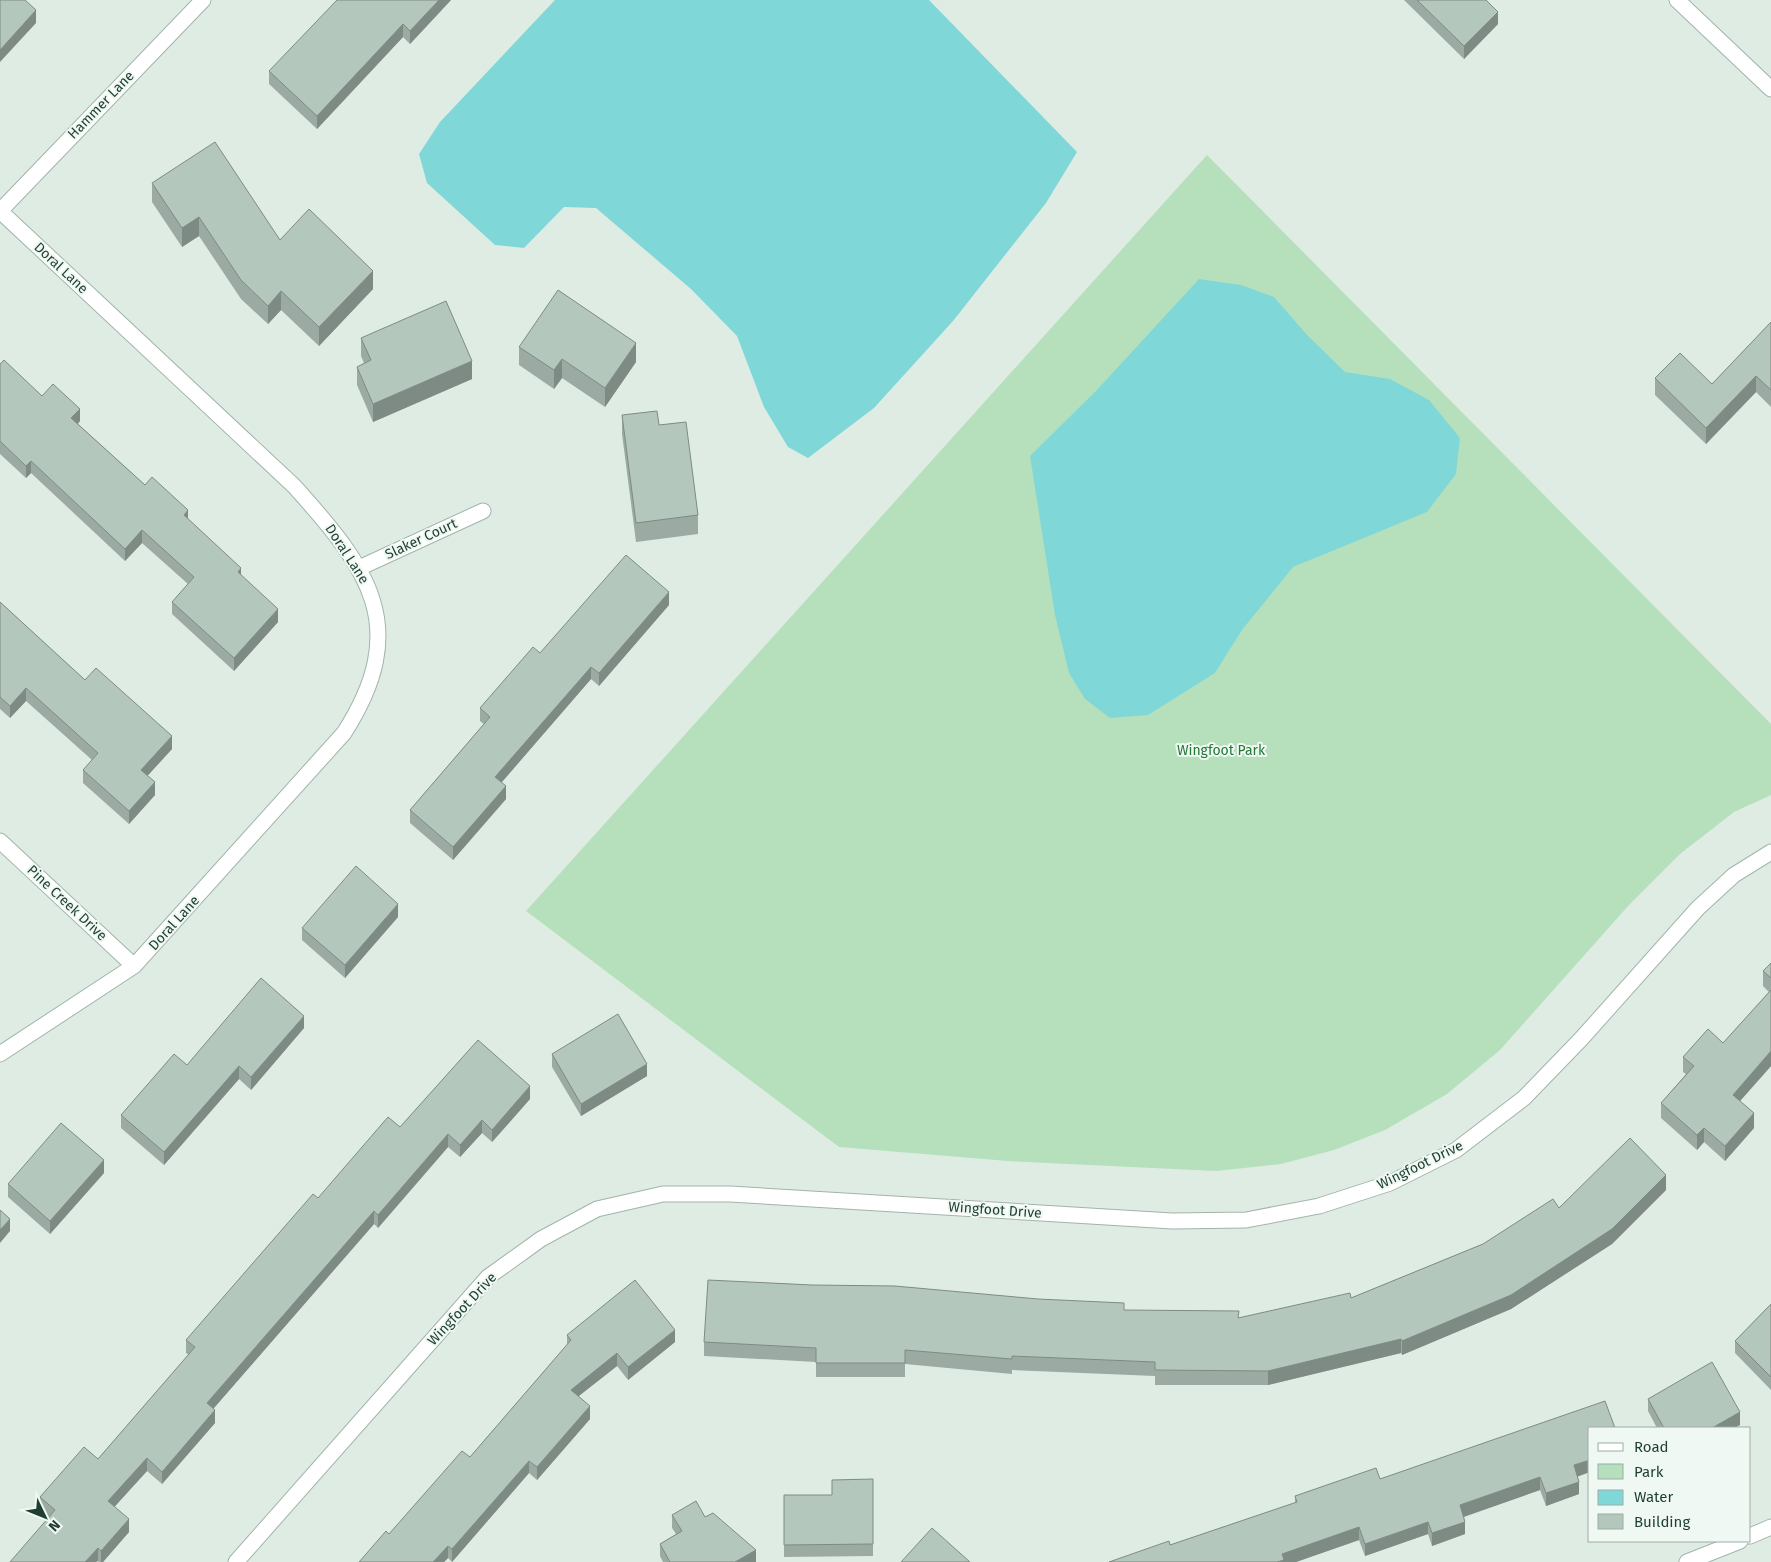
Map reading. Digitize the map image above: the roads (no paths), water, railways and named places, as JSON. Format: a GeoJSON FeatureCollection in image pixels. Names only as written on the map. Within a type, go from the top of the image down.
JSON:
{"type":"FeatureCollection","features":[{"type":"Feature","properties":{"kind":"street","name":"Hammer Lane"},"geometry":{"type":"LineString","coordinates":[[0,211],[203,0]]}},
{"type":"Feature","properties":{"kind":"street"},"geometry":{"type":"LineString","coordinates":[[1677,0],[1771,89]]}},
{"type":"Feature","properties":{"kind":"street","name":"Doral Lane"},"geometry":{"type":"LineString","coordinates":[[0,211],[294,486],[330,526],[359,568],[372,595],[378,621],[378,649],[374,668],[361,706],[344,733],[134,966],[0,1054]]}},
{"type":"Feature","properties":{"kind":"street","name":"Slaker Court"},"geometry":{"type":"LineString","coordinates":[[359,568],[483,511]]}},
{"type":"Feature","properties":{"kind":"street","name":"Pine Creek Drive"},"geometry":{"type":"LineString","coordinates":[[0,841],[134,966]]}},
{"type":"Feature","properties":{"kind":"street","name":"Wingfoot Drive"},"geometry":{"type":"LineString","coordinates":[[236,1562],[488,1276],[541,1239],[597,1209],[663,1194],[730,1194],[1172,1222],[1246,1220],[1319,1206],[1390,1183],[1456,1150],[1524,1098],[1582,1038],[1698,908],[1734,874],[1771,852]]}},
{"type":"Feature","properties":{"kind":"street"},"geometry":{"type":"LineString","coordinates":[[1751,1536],[1771,1527]]}},
{"type":"Feature","properties":{"kind":"street"},"geometry":{"type":"LineString","coordinates":[[1686,1562],[1737,1542]]}},
{"type":"Feature","properties":{"kind":"water"},"geometry":{"type":"Polygon","coordinates":[[[555,0],[929,0],[1077,152],[1046,203],[953,321],[874,408],[808,458],[788,447],[764,407],[737,336],[691,289],[596,208],[564,207],[524,248],[495,245],[427,183],[419,154],[440,122],[555,0]]]}},
{"type":"Feature","properties":{"kind":"water"},"geometry":{"type":"Polygon","coordinates":[[[1199,279],[1241,285],[1274,297],[1307,335],[1345,372],[1390,379],[1429,400],[1460,438],[1456,474],[1427,512],[1293,567],[1242,630],[1215,673],[1148,715],[1110,718],[1085,699],[1069,673],[1055,615],[1030,456],[1096,391],[1199,279]]]}},
{"type":"Feature","properties":{"kind":"park label","name":"Wingfoot Park"},"geometry":{"type":"Point","coordinates":[1221,750]}}]}
